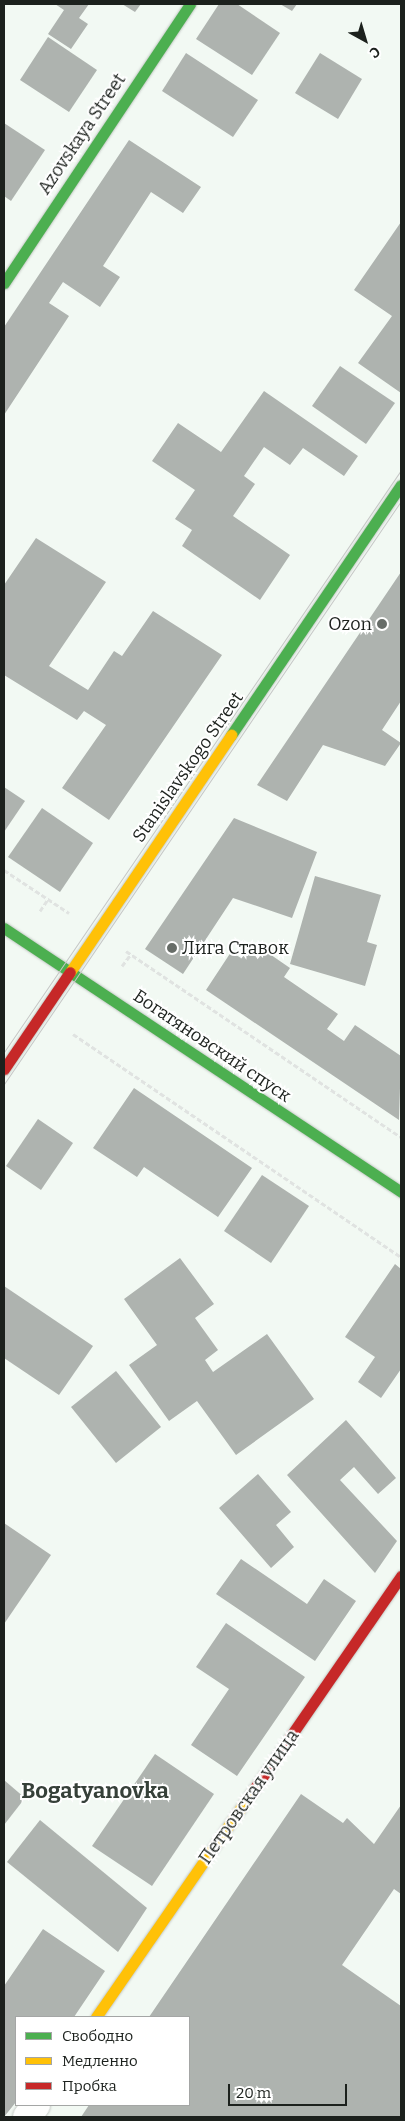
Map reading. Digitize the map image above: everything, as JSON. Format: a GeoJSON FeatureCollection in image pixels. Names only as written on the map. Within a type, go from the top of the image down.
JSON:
{"type":"FeatureCollection","features":[{"type":"Feature","properties":{"kind":"street","name":"Azovskaya Street"},"geometry":{"type":"LineString","coordinates":[[4,283],[190,4]]}},
{"type":"Feature","properties":{"kind":"street","name":"Stanislavskogo Street"},"geometry":{"type":"LineString","coordinates":[[4,1068],[66,971],[401,485]]}},
{"type":"Feature","properties":{"kind":"street","name":"Богатяновский спуск"},"geometry":{"type":"LineString","coordinates":[[4,928],[401,1192]]}},
{"type":"Feature","properties":{"kind":"street","name":"Петровская улица"},"geometry":{"type":"LineString","coordinates":[[97,2016],[401,1576]]}},
{"type":"Feature","properties":{"kind":"street"},"geometry":{"type":"LineString","coordinates":[[27,2117],[35,2106]]}},
{"type":"Feature","properties":{"kind":"path"},"geometry":{"type":"LineString","coordinates":[[4,870],[96,930],[401,1138]]}},
{"type":"Feature","properties":{"kind":"path"},"geometry":{"type":"LineString","coordinates":[[73,1034],[401,1257]]}},
{"type":"Feature","properties":{"kind":"building"},"geometry":{"type":"Polygon","coordinates":[[[55,4],[89,4],[79,18],[88,24],[71,49],[48,34],[64,10],[55,4]]]}},
{"type":"Feature","properties":{"kind":"building"},"geometry":{"type":"Polygon","coordinates":[[[122,4],[141,4],[135,12],[122,4]]]}},
{"type":"Feature","properties":{"kind":"building"},"geometry":{"type":"Polygon","coordinates":[[[219,4],[237,4],[280,33],[252,75],[196,39],[219,4]]]}},
{"type":"Feature","properties":{"kind":"building"},"geometry":{"type":"Polygon","coordinates":[[[280,4],[297,4],[292,11],[280,4]]]}},
{"type":"Feature","properties":{"kind":"building"},"geometry":{"type":"Polygon","coordinates":[[[48,37],[97,70],[69,112],[20,80],[48,37]]]}},
{"type":"Feature","properties":{"kind":"building"},"geometry":{"type":"Polygon","coordinates":[[[186,53],[258,100],[233,137],[162,91],[186,53]]]}},
{"type":"Feature","properties":{"kind":"building"},"geometry":{"type":"Polygon","coordinates":[[[320,53],[362,79],[338,119],[295,93],[320,53]]]}},
{"type":"Feature","properties":{"kind":"building"},"geometry":{"type":"Polygon","coordinates":[[[4,123],[45,150],[11,201],[4,196],[4,123]]]}},
{"type":"Feature","properties":{"kind":"building"},"geometry":{"type":"Polygon","coordinates":[[[129,140],[201,187],[183,213],[151,192],[103,266],[120,277],[100,307],[63,282],[49,303],[69,316],[4,415],[4,327],[129,140]]]}},
{"type":"Feature","properties":{"kind":"building"},"geometry":{"type":"Polygon","coordinates":[[[401,222],[401,393],[358,363],[392,316],[354,290],[401,222]]]}},
{"type":"Feature","properties":{"kind":"building"},"geometry":{"type":"Polygon","coordinates":[[[340,366],[395,403],[366,444],[312,406],[340,366]]]}},
{"type":"Feature","properties":{"kind":"building"},"geometry":{"type":"Polygon","coordinates":[[[264,391],[358,456],[344,476],[303,448],[290,465],[264,447],[244,476],[255,484],[233,516],[290,555],[260,600],[182,546],[192,530],[175,519],[195,490],[152,461],[178,423],[221,452],[264,391]]]}},
{"type":"Feature","properties":{"kind":"building"},"geometry":{"type":"Polygon","coordinates":[[[36,538],[106,582],[49,666],[88,690],[114,651],[122,656],[153,611],[222,655],[109,820],[62,788],[106,725],[84,711],[77,720],[4,675],[4,585],[36,538]]]}},
{"type":"Feature","properties":{"kind":"building"},"geometry":{"type":"Polygon","coordinates":[[[401,572],[401,701],[382,730],[401,743],[385,766],[323,745],[287,801],[257,785],[401,572]]]}},
{"type":"Feature","properties":{"kind":"building"},"geometry":{"type":"Polygon","coordinates":[[[4,787],[25,801],[4,832],[4,787]]]}},
{"type":"Feature","properties":{"kind":"building"},"geometry":{"type":"Polygon","coordinates":[[[42,808],[93,843],[60,892],[8,857],[42,808]]]}},
{"type":"Feature","properties":{"kind":"building"},"geometry":{"type":"Polygon","coordinates":[[[234,818],[317,852],[292,918],[233,898],[183,974],[145,949],[234,818]]]}},
{"type":"Feature","properties":{"kind":"building"},"geometry":{"type":"Polygon","coordinates":[[[315,876],[381,895],[367,942],[377,945],[365,986],[290,964],[315,876]]]}},
{"type":"Feature","properties":{"kind":"building"},"geometry":{"type":"Polygon","coordinates":[[[252,942],[290,968],[284,977],[338,1014],[327,1029],[344,1041],[355,1025],[401,1056],[399,1120],[206,990],[231,952],[241,958],[252,942]]]}},
{"type":"Feature","properties":{"kind":"building"},"geometry":{"type":"Polygon","coordinates":[[[134,1088],[252,1168],[218,1217],[144,1167],[137,1177],[93,1148],[134,1088]]]}},
{"type":"Feature","properties":{"kind":"building"},"geometry":{"type":"Polygon","coordinates":[[[38,1119],[73,1143],[41,1190],[6,1166],[38,1119]]]}},
{"type":"Feature","properties":{"kind":"building"},"geometry":{"type":"Polygon","coordinates":[[[262,1175],[309,1206],[271,1263],[224,1231],[262,1175]]]}},
{"type":"Feature","properties":{"kind":"building"},"geometry":{"type":"Polygon","coordinates":[[[180,1258],[214,1304],[195,1318],[218,1350],[205,1360],[213,1372],[267,1334],[314,1399],[236,1455],[197,1401],[169,1421],[129,1365],[157,1345],[124,1299],[180,1258]]]}},
{"type":"Feature","properties":{"kind":"building"},"geometry":{"type":"Polygon","coordinates":[[[395,1264],[401,1269],[401,1369],[381,1398],[358,1382],[375,1357],[345,1337],[395,1264]]]}},
{"type":"Feature","properties":{"kind":"building"},"geometry":{"type":"Polygon","coordinates":[[[4,1286],[93,1346],[59,1395],[4,1358],[4,1286]]]}},
{"type":"Feature","properties":{"kind":"building"},"geometry":{"type":"Polygon","coordinates":[[[116,1371],[161,1427],[116,1463],[71,1407],[116,1371]]]}},
{"type":"Feature","properties":{"kind":"building"},"geometry":{"type":"Polygon","coordinates":[[[346,1420],[396,1478],[378,1494],[354,1467],[340,1480],[397,1541],[375,1573],[287,1475],[346,1420]]]}},
{"type":"Feature","properties":{"kind":"building"},"geometry":{"type":"Polygon","coordinates":[[[258,1474],[291,1512],[276,1525],[294,1547],[271,1568],[219,1508],[258,1474]]]}},
{"type":"Feature","properties":{"kind":"building"},"geometry":{"type":"Polygon","coordinates":[[[4,1523],[51,1555],[4,1624],[4,1523]]]}},
{"type":"Feature","properties":{"kind":"building"},"geometry":{"type":"Polygon","coordinates":[[[241,1559],[307,1604],[324,1579],[356,1601],[315,1661],[216,1594],[241,1559]]]}},
{"type":"Feature","properties":{"kind":"building"},"geometry":{"type":"Polygon","coordinates":[[[226,1623],[305,1677],[237,1776],[191,1745],[229,1689],[196,1667],[226,1623]]]}},
{"type":"Feature","properties":{"kind":"building"},"geometry":{"type":"Polygon","coordinates":[[[155,1754],[214,1794],[152,1886],[92,1846],[155,1754]]]}},
{"type":"Feature","properties":{"kind":"building"},"geometry":{"type":"Polygon","coordinates":[[[4,1780],[25,1798],[4,1825],[4,1780]]]}},
{"type":"Feature","properties":{"kind":"building"},"geometry":{"type":"Polygon","coordinates":[[[301,1794],[343,1823],[347,1818],[374,1844],[401,1805],[401,1894],[394,1889],[342,1965],[401,2006],[401,2117],[81,2117],[88,2106],[190,2106],[190,2016],[150,2016],[301,1794]]]}},
{"type":"Feature","properties":{"kind":"building"},"geometry":{"type":"Polygon","coordinates":[[[40,1820],[147,1908],[118,1952],[7,1862],[40,1820]]]}},
{"type":"Feature","properties":{"kind":"building"},"geometry":{"type":"Polygon","coordinates":[[[43,1929],[105,1971],[75,2016],[15,2016],[15,2103],[4,2117],[4,1986],[43,1929]]]}},
{"type":"Feature","properties":{"kind":"tram line"},"geometry":{"type":"LineString","coordinates":[[4,1052],[401,470]]}},
{"type":"Feature","properties":{"kind":"tram line"},"geometry":{"type":"LineString","coordinates":[[4,1084],[401,501]]}},
{"type":"Feature","properties":{"kind":"traffic: fast"},"geometry":{"type":"LineString","coordinates":[[4,283],[190,4]]}},
{"type":"Feature","properties":{"kind":"traffic: fast"},"geometry":{"type":"LineString","coordinates":[[231,735],[401,485]]}},
{"type":"Feature","properties":{"kind":"traffic: fast"},"geometry":{"type":"LineString","coordinates":[[4,928],[401,1192]]}},
{"type":"Feature","properties":{"kind":"traffic: slow"},"geometry":{"type":"LineString","coordinates":[[70,972],[231,735]]}},
{"type":"Feature","properties":{"kind":"traffic: slow"},"geometry":{"type":"LineString","coordinates":[[97,2016],[254,1789]]}},
{"type":"Feature","properties":{"kind":"traffic: jam"},"geometry":{"type":"LineString","coordinates":[[4,1069],[70,972]]}},
{"type":"Feature","properties":{"kind":"traffic: jam"},"geometry":{"type":"LineString","coordinates":[[254,1789],[401,1576]]}},
{"type":"Feature","properties":{"kind":"place","name":"Ozon"},"geometry":{"type":"Point","coordinates":[382,624]}},
{"type":"Feature","properties":{"kind":"place","name":"Лига Ставок"},"geometry":{"type":"Point","coordinates":[172,948]}},
{"type":"Feature","properties":{"kind":"district","name":"Bogatyanovka"},"geometry":{"type":"Point","coordinates":[95,1791]}}]}
